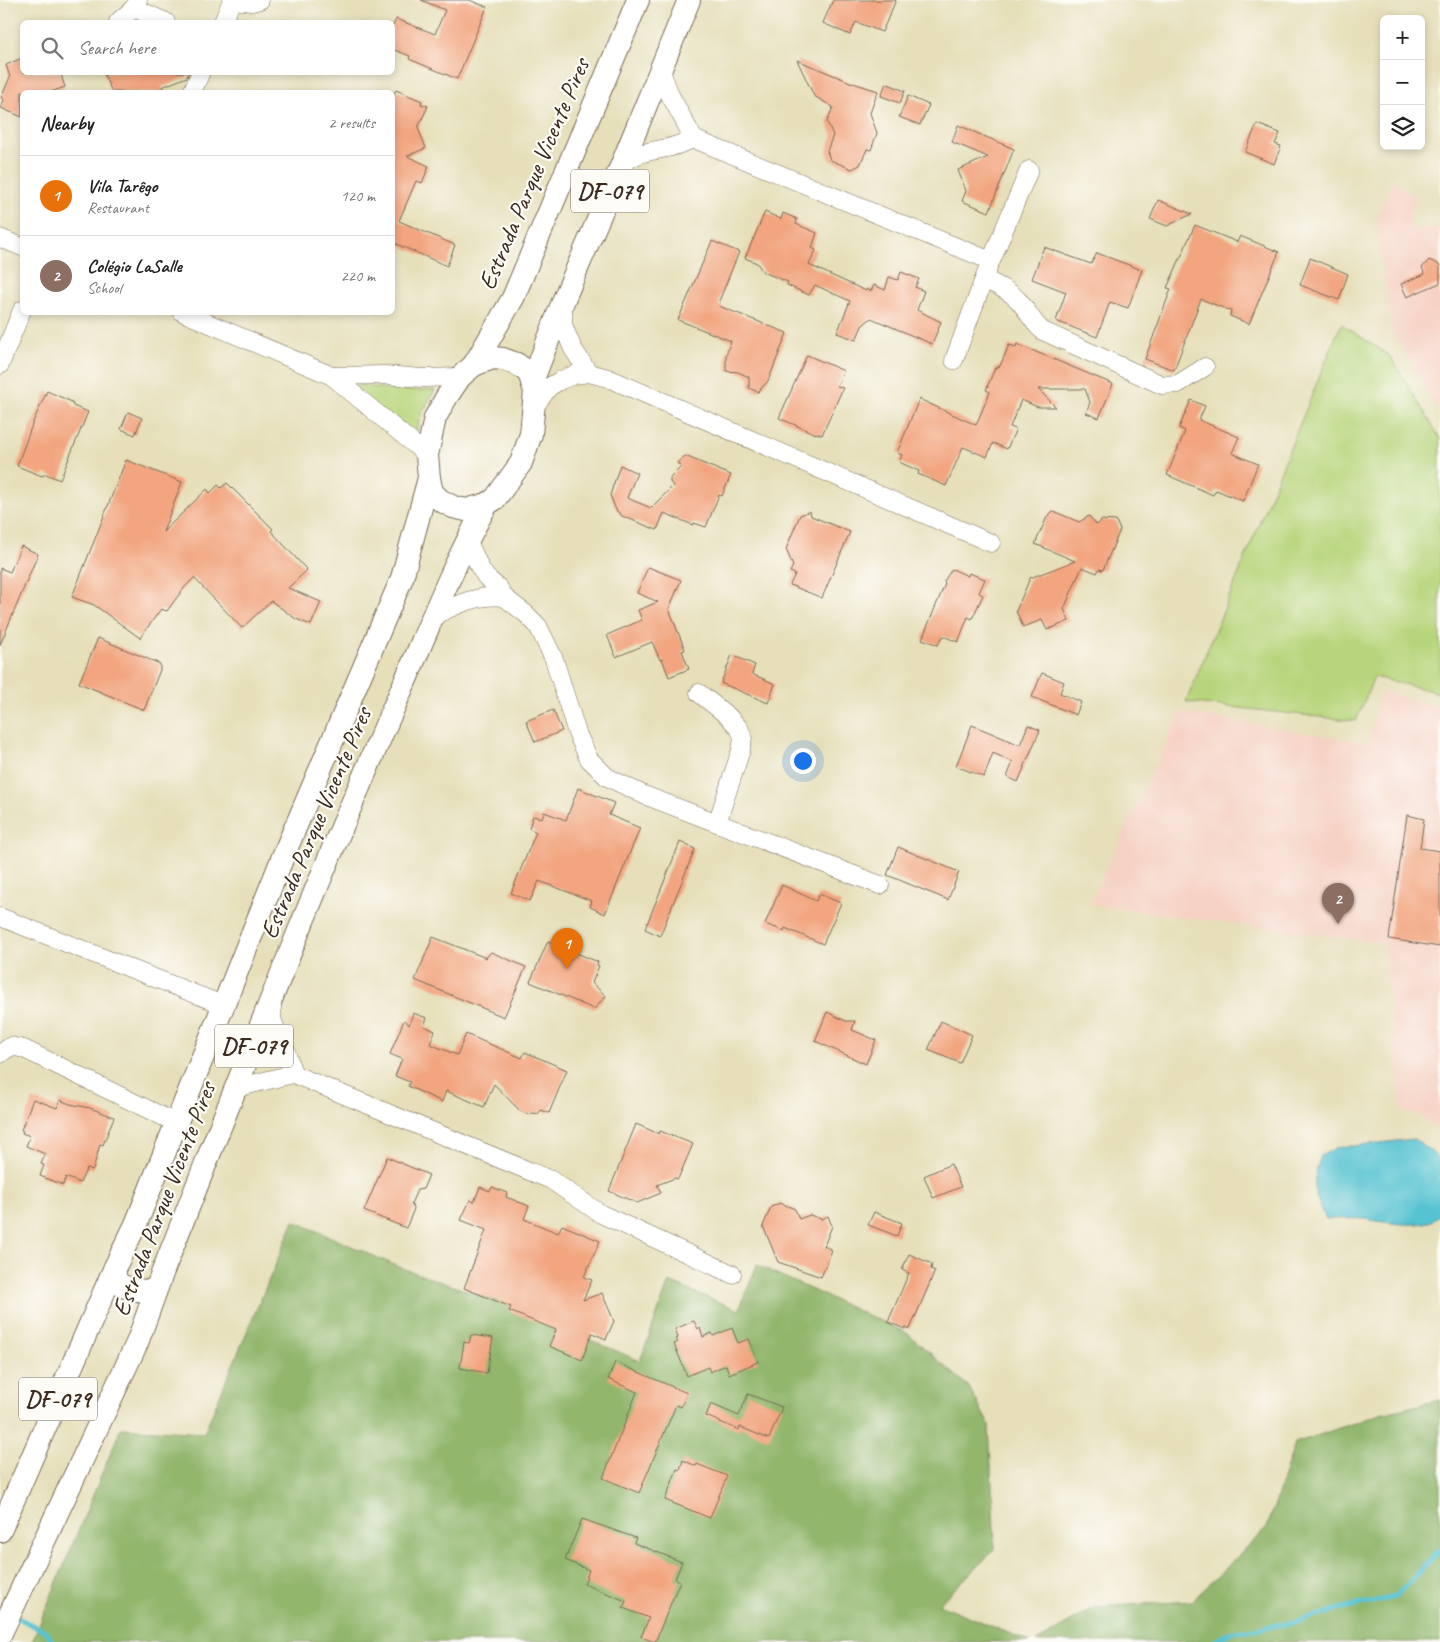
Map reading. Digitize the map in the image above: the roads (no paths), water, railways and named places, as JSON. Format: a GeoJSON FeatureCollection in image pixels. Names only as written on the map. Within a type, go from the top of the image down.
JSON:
{"type":"FeatureCollection","features":[{"type":"Feature","properties":{"kind":"main road","name":"Estrada Parque Vicente Pires"},"geometry":{"type":"LineString","coordinates":[[467,371],[512,298],[638,0]]}},
{"type":"Feature","properties":{"kind":"main road","name":"DF-079"},"geometry":{"type":"LineString","coordinates":[[467,371],[446,398],[435,418],[427,455],[432,492],[440,500],[453,507],[466,510],[487,504],[495,499],[521,462],[531,434],[535,391],[532,382],[564,299],[661,71],[689,0]]}},
{"type":"Feature","properties":{"kind":"main road"},"geometry":{"type":"LineString","coordinates":[[467,371],[493,358],[503,358],[517,364],[529,373],[532,382]]}},
{"type":"Feature","properties":{"kind":"main road","name":"Estrada Parque Vicente Pires"},"geometry":{"type":"LineString","coordinates":[[0,1531],[115,1267],[136,1224],[292,836],[402,578],[429,478]]}},
{"type":"Feature","properties":{"kind":"main road","name":"Estrada Parque Vicente Pires"},"geometry":{"type":"LineString","coordinates":[[0,1635],[137,1343],[155,1292],[353,800],[467,539],[487,504]]}},
{"type":"Feature","properties":{"kind":"main road"},"geometry":{"type":"LineString","coordinates":[[115,1267],[115,1280],[119,1285],[129,1289],[155,1292]]}},
{"type":"Feature","properties":{"kind":"street"},"geometry":{"type":"LineString","coordinates":[[224,20],[232,0],[252,2],[260,0]]}},
{"type":"Feature","properties":{"kind":"street"},"geometry":{"type":"LineString","coordinates":[[120,20],[136,4],[163,20]]}},
{"type":"Feature","properties":{"kind":"street"},"geometry":{"type":"LineString","coordinates":[[661,71],[670,95],[694,139],[991,260]]}},
{"type":"Feature","properties":{"kind":"street"},"geometry":{"type":"LineString","coordinates":[[193,90],[200,75]]}},
{"type":"Feature","properties":{"kind":"street"},"geometry":{"type":"LineString","coordinates":[[622,164],[632,156],[669,148],[694,139]]}},
{"type":"Feature","properties":{"kind":"street"},"geometry":{"type":"LineString","coordinates":[[954,360],[991,260],[1029,170]]}},
{"type":"Feature","properties":{"kind":"street"},"geometry":{"type":"LineString","coordinates":[[0,238],[20,246]]}},
{"type":"Feature","properties":{"kind":"street"},"geometry":{"type":"LineString","coordinates":[[984,279],[1017,299],[1036,326],[1043,331],[1162,385],[1178,384],[1205,367]]}},
{"type":"Feature","properties":{"kind":"street"},"geometry":{"type":"LineString","coordinates":[[564,299],[563,325],[573,349],[589,373]]}},
{"type":"Feature","properties":{"kind":"street"},"geometry":{"type":"LineString","coordinates":[[0,365],[20,315]]}},
{"type":"Feature","properties":{"kind":"street"},"geometry":{"type":"LineString","coordinates":[[189,315],[332,376],[427,455]]}},
{"type":"Feature","properties":{"kind":"street"},"geometry":{"type":"LineString","coordinates":[[332,376],[386,375],[422,378],[467,371]]}},
{"type":"Feature","properties":{"kind":"street"},"geometry":{"type":"LineString","coordinates":[[534,407],[549,387],[574,375],[589,373],[608,378],[991,543]]}},
{"type":"Feature","properties":{"kind":"street"},"geometry":{"type":"LineString","coordinates":[[467,539],[486,577],[499,588],[504,597],[538,626],[554,659],[578,733],[589,759],[599,770],[617,783],[880,885]]}},
{"type":"Feature","properties":{"kind":"street"},"geometry":{"type":"LineString","coordinates":[[433,616],[452,606],[478,598],[504,597]]}},
{"type":"Feature","properties":{"kind":"street"},"geometry":{"type":"LineString","coordinates":[[699,693],[739,728],[743,737],[741,750],[717,823]]}},
{"type":"Feature","properties":{"kind":"street"},"geometry":{"type":"LineString","coordinates":[[0,918],[223,1005]]}},
{"type":"Feature","properties":{"kind":"street"},"geometry":{"type":"LineString","coordinates":[[272,1000],[272,1018],[285,1048],[293,1074]]}},
{"type":"Feature","properties":{"kind":"street"},"geometry":{"type":"LineString","coordinates":[[0,1054],[11,1046],[24,1049],[176,1123]]}},
{"type":"Feature","properties":{"kind":"street"},"geometry":{"type":"LineString","coordinates":[[236,1090],[244,1086],[293,1074],[551,1180],[602,1214],[732,1274]]}},
{"type":"Feature","properties":{"kind":"water"},"geometry":{"type":"Polygon","coordinates":[[[1414,1139],[1433,1153],[1440,1163],[1440,1215],[1434,1220],[1416,1224],[1360,1219],[1326,1219],[1318,1202],[1315,1188],[1316,1174],[1321,1156],[1335,1148],[1414,1139]]]}},
{"type":"Feature","properties":{"kind":"waterway"},"geometry":{"type":"LineString","coordinates":[[1213,1642],[1230,1633],[1297,1622],[1343,1608],[1395,1597],[1440,1550]]}},
{"type":"Feature","properties":{"kind":"waterway"},"geometry":{"type":"LineString","coordinates":[[14,1616],[47,1632],[52,1642]]}},
{"type":"Feature","properties":{"kind":"place","name":"Colégio LaSalle"},"geometry":{"type":"Point","coordinates":[1338,924]}},
{"type":"Feature","properties":{"kind":"place","name":"Vila Tarêgo"},"geometry":{"type":"Point","coordinates":[567,969]}}]}
